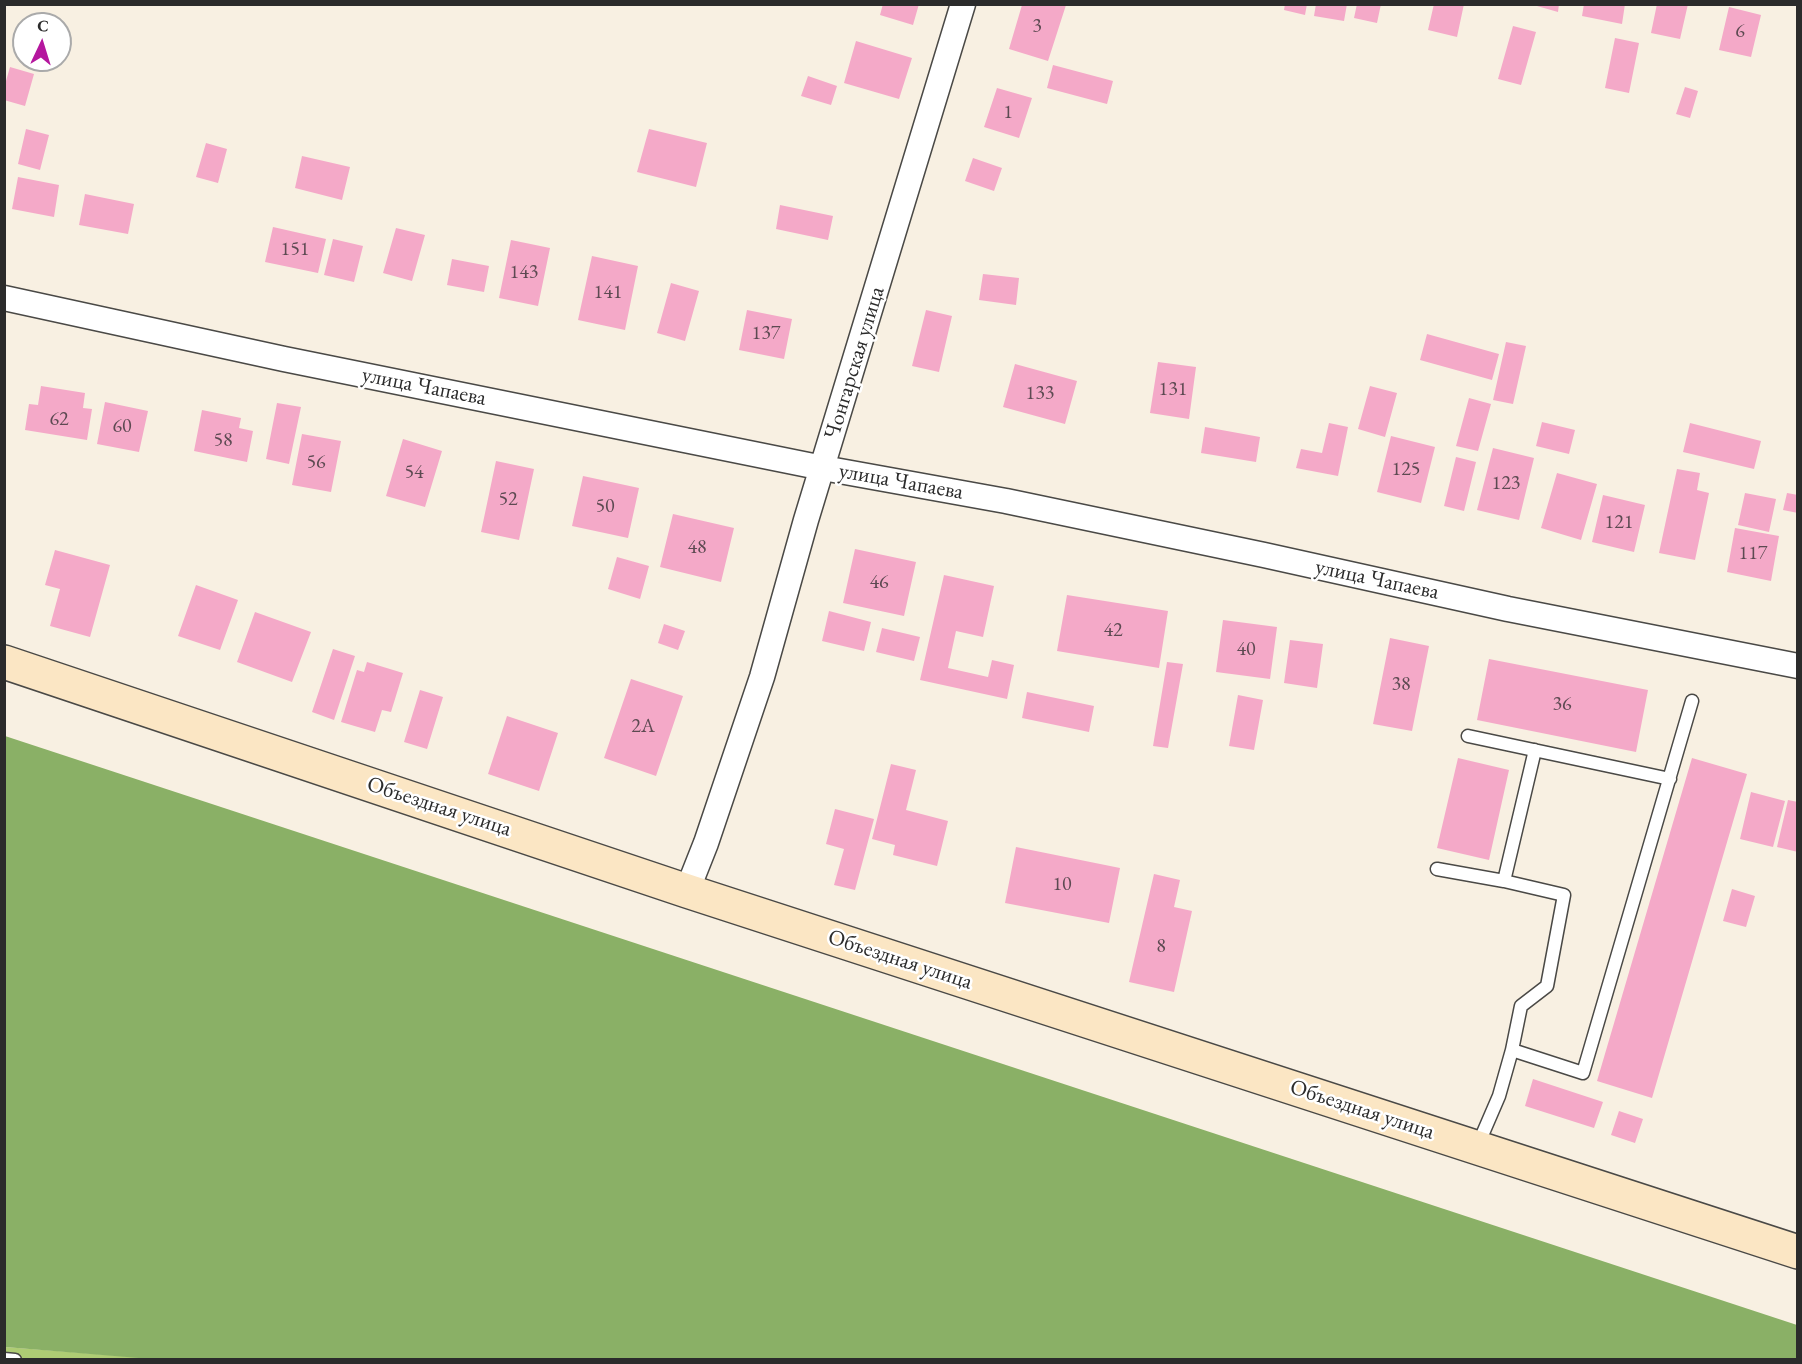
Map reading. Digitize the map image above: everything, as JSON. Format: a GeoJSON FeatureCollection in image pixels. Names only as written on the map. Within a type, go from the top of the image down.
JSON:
{"type":"FeatureCollection","features":[{"type":"Feature","properties":{"kind":"street","name":"Чонгарская улица"},"geometry":{"type":"LineString","coordinates":[[687,891],[706,843],[762,677],[806,520],[963,4]]}},
{"type":"Feature","properties":{"kind":"street","name":"улица Чапаева"},"geometry":{"type":"LineString","coordinates":[[4,298],[284,360],[823,468],[1017,504],[1508,609],[1797,666]]}},
{"type":"Feature","properties":{"kind":"street","name":"Объездная улица"},"geometry":{"type":"LineString","coordinates":[[4,662],[687,891],[1797,1252]]}},
{"type":"Feature","properties":{"kind":"lane"},"geometry":{"type":"LineString","coordinates":[[1512,1050],[1583,1073],[1692,700]]}},
{"type":"Feature","properties":{"kind":"lane"},"geometry":{"type":"LineString","coordinates":[[1468,736],[1670,779]]}},
{"type":"Feature","properties":{"kind":"lane"},"geometry":{"type":"LineString","coordinates":[[1504,881],[1535,750]]}},
{"type":"Feature","properties":{"kind":"lane"},"geometry":{"type":"LineString","coordinates":[[1437,869],[1564,895],[1547,986],[1521,1006],[1499,1096],[1477,1148]]}},
{"type":"Feature","properties":{"kind":"lane"},"geometry":{"type":"LineString","coordinates":[[4,1359],[15,1359]]}},
{"type":"Feature","properties":{"kind":"green space"},"geometry":{"type":"Polygon","coordinates":[[[5,736],[1797,1325],[1797,1359],[163,1360],[5,1347],[5,736]]]}},
{"type":"Feature","properties":{"kind":"green space"},"geometry":{"type":"Polygon","coordinates":[[[5,1347],[162,1359],[5,1359],[5,1347]]]}},
{"type":"Feature","properties":{"kind":"building"},"geometry":{"type":"Polygon","coordinates":[[[883,4],[919,4],[913,25],[880,15],[883,4]]]}},
{"type":"Feature","properties":{"kind":"building"},"geometry":{"type":"Polygon","coordinates":[[[1285,4],[1307,4],[1305,15],[1284,10],[1285,4]]]}},
{"type":"Feature","properties":{"kind":"building"},"geometry":{"type":"Polygon","coordinates":[[[1316,4],[1347,4],[1344,21],[1314,16],[1316,4]]]}},
{"type":"Feature","properties":{"kind":"building"},"geometry":{"type":"Polygon","coordinates":[[[1357,4],[1381,4],[1377,23],[1354,18],[1357,4]]]}},
{"type":"Feature","properties":{"kind":"building"},"geometry":{"type":"Polygon","coordinates":[[[1434,4],[1464,4],[1457,37],[1428,30],[1434,4]]]}},
{"type":"Feature","properties":{"kind":"building"},"geometry":{"type":"Polygon","coordinates":[[[1530,4],[1559,4],[1558,12],[1530,4]]]}},
{"type":"Feature","properties":{"kind":"building"},"geometry":{"type":"Polygon","coordinates":[[[1584,4],[1625,4],[1622,24],[1582,16],[1584,4]]]}},
{"type":"Feature","properties":{"kind":"building"},"geometry":{"type":"Polygon","coordinates":[[[1657,4],[1688,4],[1680,39],[1651,33],[1657,4]]]}},
{"type":"Feature","properties":{"kind":"building"},"geometry":{"type":"Polygon","coordinates":[[[1022,5],[1066,5],[1048,61],[1009,49],[1022,5]]]}},
{"type":"Feature","properties":{"kind":"building"},"geometry":{"type":"Polygon","coordinates":[[[1729,7],[1761,15],[1751,57],[1719,50],[1729,7]]]}},
{"type":"Feature","properties":{"kind":"building"},"geometry":{"type":"Polygon","coordinates":[[[1513,26],[1536,32],[1521,85],[1498,79],[1513,26]]]}},
{"type":"Feature","properties":{"kind":"building"},"geometry":{"type":"Polygon","coordinates":[[[1615,38],[1639,43],[1629,93],[1605,88],[1615,38]]]}},
{"type":"Feature","properties":{"kind":"building"},"geometry":{"type":"Polygon","coordinates":[[[856,41],[912,58],[899,99],[844,83],[856,41]]]}},
{"type":"Feature","properties":{"kind":"building"},"geometry":{"type":"Polygon","coordinates":[[[1053,65],[1113,81],[1107,104],[1047,88],[1053,65]]]}},
{"type":"Feature","properties":{"kind":"building"},"geometry":{"type":"Polygon","coordinates":[[[10,67],[12,72],[34,74],[25,106],[4,100],[4,88],[10,67]]]}},
{"type":"Feature","properties":{"kind":"building"},"geometry":{"type":"Polygon","coordinates":[[[808,76],[837,86],[831,105],[801,96],[808,76]]]}},
{"type":"Feature","properties":{"kind":"building"},"geometry":{"type":"Polygon","coordinates":[[[1685,87],[1698,91],[1690,118],[1676,114],[1685,87]]]}},
{"type":"Feature","properties":{"kind":"building"},"geometry":{"type":"Polygon","coordinates":[[[997,88],[1032,98],[1019,138],[984,127],[997,88]]]}},
{"type":"Feature","properties":{"kind":"building"},"geometry":{"type":"Polygon","coordinates":[[[26,129],[49,135],[40,170],[18,164],[26,129]]]}},
{"type":"Feature","properties":{"kind":"building"},"geometry":{"type":"Polygon","coordinates":[[[649,129],[707,143],[696,187],[637,172],[649,129]]]}},
{"type":"Feature","properties":{"kind":"building"},"geometry":{"type":"Polygon","coordinates":[[[206,143],[227,149],[218,183],[196,177],[206,143]]]}},
{"type":"Feature","properties":{"kind":"building"},"geometry":{"type":"Polygon","coordinates":[[[302,156],[350,167],[342,200],[295,188],[302,156]]]}},
{"type":"Feature","properties":{"kind":"building"},"geometry":{"type":"Polygon","coordinates":[[[973,158],[1002,168],[994,191],[965,181],[973,158]]]}},
{"type":"Feature","properties":{"kind":"building"},"geometry":{"type":"Polygon","coordinates":[[[18,177],[59,185],[54,217],[12,209],[18,177]]]}},
{"type":"Feature","properties":{"kind":"building"},"geometry":{"type":"Polygon","coordinates":[[[85,194],[134,204],[128,234],[79,225],[85,194]]]}},
{"type":"Feature","properties":{"kind":"building"},"geometry":{"type":"Polygon","coordinates":[[[780,205],[833,216],[828,240],[776,229],[780,205]]]}},
{"type":"Feature","properties":{"kind":"building"},"geometry":{"type":"Polygon","coordinates":[[[273,227],[326,239],[318,273],[265,262],[273,227]]]}},
{"type":"Feature","properties":{"kind":"building"},"geometry":{"type":"Polygon","coordinates":[[[396,228],[425,235],[412,281],[383,273],[396,228]]]}},
{"type":"Feature","properties":{"kind":"building"},"geometry":{"type":"Polygon","coordinates":[[[333,239],[363,246],[354,282],[324,275],[333,239]]]}},
{"type":"Feature","properties":{"kind":"building"},"geometry":{"type":"Polygon","coordinates":[[[511,240],[550,248],[538,306],[499,298],[511,240]]]}},
{"type":"Feature","properties":{"kind":"building"},"geometry":{"type":"Polygon","coordinates":[[[592,256],[638,266],[625,330],[578,320],[592,256]]]}},
{"type":"Feature","properties":{"kind":"building"},"geometry":{"type":"Polygon","coordinates":[[[452,259],[489,266],[484,292],[447,285],[452,259]]]}},
{"type":"Feature","properties":{"kind":"building"},"geometry":{"type":"Polygon","coordinates":[[[983,274],[1019,278],[1016,305],[979,300],[983,274]]]}},
{"type":"Feature","properties":{"kind":"building"},"geometry":{"type":"Polygon","coordinates":[[[671,283],[699,291],[685,341],[657,333],[671,283]]]}},
{"type":"Feature","properties":{"kind":"building"},"geometry":{"type":"Polygon","coordinates":[[[747,310],[792,319],[784,359],[739,350],[747,310]]]}},
{"type":"Feature","properties":{"kind":"building"},"geometry":{"type":"Polygon","coordinates":[[[926,310],[952,316],[939,372],[912,366],[926,310]]]}},
{"type":"Feature","properties":{"kind":"building"},"geometry":{"type":"Polygon","coordinates":[[[1427,334],[1499,354],[1492,380],[1420,360],[1427,334]]]}},
{"type":"Feature","properties":{"kind":"building"},"geometry":{"type":"Polygon","coordinates":[[[1506,342],[1526,346],[1513,404],[1493,400],[1506,342]]]}},
{"type":"Feature","properties":{"kind":"building"},"geometry":{"type":"Polygon","coordinates":[[[1158,362],[1196,367],[1189,419],[1150,413],[1158,362]]]}},
{"type":"Feature","properties":{"kind":"building"},"geometry":{"type":"Polygon","coordinates":[[[1015,364],[1077,381],[1065,424],[1003,407],[1015,364]]]}},
{"type":"Feature","properties":{"kind":"building"},"geometry":{"type":"Polygon","coordinates":[[[41,386],[85,393],[83,408],[92,409],[87,440],[25,430],[29,404],[38,405],[41,386]]]}},
{"type":"Feature","properties":{"kind":"building"},"geometry":{"type":"Polygon","coordinates":[[[1370,386],[1397,393],[1385,437],[1358,429],[1370,386]]]}},
{"type":"Feature","properties":{"kind":"building"},"geometry":{"type":"Polygon","coordinates":[[[1469,398],[1491,404],[1478,451],[1456,446],[1469,398]]]}},
{"type":"Feature","properties":{"kind":"building"},"geometry":{"type":"Polygon","coordinates":[[[105,402],[148,411],[139,452],[97,444],[105,402]]]}},
{"type":"Feature","properties":{"kind":"building"},"geometry":{"type":"Polygon","coordinates":[[[277,403],[301,407],[289,464],[266,459],[277,403]]]}},
{"type":"Feature","properties":{"kind":"building"},"geometry":{"type":"Polygon","coordinates":[[[202,410],[241,418],[239,428],[253,431],[247,462],[194,451],[202,410]]]}},
{"type":"Feature","properties":{"kind":"building"},"geometry":{"type":"Polygon","coordinates":[[[1542,422],[1575,430],[1569,454],[1536,446],[1542,422]]]}},
{"type":"Feature","properties":{"kind":"building"},"geometry":{"type":"Polygon","coordinates":[[[1329,423],[1348,427],[1338,476],[1296,468],[1301,449],[1322,453],[1329,423]]]}},
{"type":"Feature","properties":{"kind":"building"},"geometry":{"type":"Polygon","coordinates":[[[1690,423],[1761,441],[1754,469],[1683,452],[1690,423]]]}},
{"type":"Feature","properties":{"kind":"building"},"geometry":{"type":"Polygon","coordinates":[[[1205,427],[1260,437],[1256,462],[1201,453],[1205,427]]]}},
{"type":"Feature","properties":{"kind":"building"},"geometry":{"type":"Polygon","coordinates":[[[302,434],[341,441],[331,492],[292,485],[302,434]]]}},
{"type":"Feature","properties":{"kind":"building"},"geometry":{"type":"Polygon","coordinates":[[[1391,436],[1435,447],[1421,503],[1377,492],[1391,436]]]}},
{"type":"Feature","properties":{"kind":"building"},"geometry":{"type":"Polygon","coordinates":[[[403,439],[442,451],[425,507],[386,496],[403,439]]]}},
{"type":"Feature","properties":{"kind":"building"},"geometry":{"type":"Polygon","coordinates":[[[1493,448],[1534,458],[1519,520],[1477,510],[1493,448]]]}},
{"type":"Feature","properties":{"kind":"building"},"geometry":{"type":"Polygon","coordinates":[[[1456,457],[1476,462],[1464,511],[1444,506],[1456,457]]]}},
{"type":"Feature","properties":{"kind":"building"},"geometry":{"type":"Polygon","coordinates":[[[496,461],[534,469],[519,540],[481,532],[496,461]]]}},
{"type":"Feature","properties":{"kind":"building"},"geometry":{"type":"Polygon","coordinates":[[[1677,469],[1700,473],[1697,490],[1709,493],[1695,560],[1659,553],[1677,469]]]}},
{"type":"Feature","properties":{"kind":"building"},"geometry":{"type":"Polygon","coordinates":[[[1557,473],[1597,484],[1581,540],[1541,528],[1557,473]]]}},
{"type":"Feature","properties":{"kind":"building"},"geometry":{"type":"Polygon","coordinates":[[[583,476],[639,488],[628,538],[572,526],[583,476]]]}},
{"type":"Feature","properties":{"kind":"building"},"geometry":{"type":"Polygon","coordinates":[[[1745,493],[1776,499],[1769,532],[1738,525],[1745,493]]]}},
{"type":"Feature","properties":{"kind":"building"},"geometry":{"type":"Polygon","coordinates":[[[1787,493],[1798,495],[1798,513],[1783,510],[1787,493]]]}},
{"type":"Feature","properties":{"kind":"building"},"geometry":{"type":"Polygon","coordinates":[[[1603,495],[1645,505],[1634,552],[1592,542],[1603,495]]]}},
{"type":"Feature","properties":{"kind":"building"},"geometry":{"type":"Polygon","coordinates":[[[673,514],[734,528],[721,582],[660,567],[673,514]]]}},
{"type":"Feature","properties":{"kind":"building"},"geometry":{"type":"Polygon","coordinates":[[[1735,528],[1779,536],[1771,581],[1727,572],[1735,528]]]}},
{"type":"Feature","properties":{"kind":"building"},"geometry":{"type":"Polygon","coordinates":[[[855,549],[916,562],[904,616],[843,603],[855,549]]]}},
{"type":"Feature","properties":{"kind":"building"},"geometry":{"type":"Polygon","coordinates":[[[55,550],[110,565],[90,637],[50,626],[60,589],[45,585],[55,550]]]}},
{"type":"Feature","properties":{"kind":"building"},"geometry":{"type":"Polygon","coordinates":[[[617,557],[649,566],[640,599],[608,589],[617,557]]]}},
{"type":"Feature","properties":{"kind":"building"},"geometry":{"type":"Polygon","coordinates":[[[944,575],[994,586],[983,637],[956,631],[948,668],[988,677],[992,660],[1014,665],[1007,699],[920,680],[944,575]]]}},
{"type":"Feature","properties":{"kind":"building"},"geometry":{"type":"Polygon","coordinates":[[[196,585],[238,600],[220,650],[178,636],[196,585]]]}},
{"type":"Feature","properties":{"kind":"building"},"geometry":{"type":"Polygon","coordinates":[[[1067,595],[1168,611],[1159,668],[1057,651],[1067,595]]]}},
{"type":"Feature","properties":{"kind":"building"},"geometry":{"type":"Polygon","coordinates":[[[829,611],[871,622],[864,651],[822,641],[829,611]]]}},
{"type":"Feature","properties":{"kind":"building"},"geometry":{"type":"Polygon","coordinates":[[[255,612],[311,632],[292,682],[237,662],[255,612]]]}},
{"type":"Feature","properties":{"kind":"building"},"geometry":{"type":"Polygon","coordinates":[[[1223,620],[1277,627],[1270,679],[1216,672],[1223,620]]]}},
{"type":"Feature","properties":{"kind":"building"},"geometry":{"type":"Polygon","coordinates":[[[664,624],[685,631],[678,650],[658,643],[664,624]]]}},
{"type":"Feature","properties":{"kind":"building"},"geometry":{"type":"Polygon","coordinates":[[[882,628],[920,637],[914,661],[876,652],[882,628]]]}},
{"type":"Feature","properties":{"kind":"building"},"geometry":{"type":"Polygon","coordinates":[[[1390,638],[1429,646],[1412,731],[1373,724],[1390,638]]]}},
{"type":"Feature","properties":{"kind":"building"},"geometry":{"type":"Polygon","coordinates":[[[1290,640],[1323,644],[1317,688],[1284,683],[1290,640]]]}},
{"type":"Feature","properties":{"kind":"building"},"geometry":{"type":"Polygon","coordinates":[[[333,649],[355,656],[334,720],[312,712],[333,649]]]}},
{"type":"Feature","properties":{"kind":"building"},"geometry":{"type":"Polygon","coordinates":[[[1489,659],[1648,690],[1636,752],[1477,720],[1489,659]]]}},
{"type":"Feature","properties":{"kind":"building"},"geometry":{"type":"Polygon","coordinates":[[[367,662],[403,673],[391,712],[382,710],[375,732],[341,722],[357,670],[364,672],[367,662]]]}},
{"type":"Feature","properties":{"kind":"building"},"geometry":{"type":"Polygon","coordinates":[[[1167,662],[1183,664],[1168,748],[1153,746],[1167,662]]]}},
{"type":"Feature","properties":{"kind":"building"},"geometry":{"type":"Polygon","coordinates":[[[631,679],[683,696],[656,776],[604,758],[631,679]]]}},
{"type":"Feature","properties":{"kind":"building"},"geometry":{"type":"Polygon","coordinates":[[[420,690],[443,697],[427,749],[404,742],[420,690]]]}},
{"type":"Feature","properties":{"kind":"building"},"geometry":{"type":"Polygon","coordinates":[[[1027,692],[1094,706],[1089,732],[1022,718],[1027,692]]]}},
{"type":"Feature","properties":{"kind":"building"},"geometry":{"type":"Polygon","coordinates":[[[1238,695],[1263,700],[1254,750],[1229,746],[1238,695]]]}},
{"type":"Feature","properties":{"kind":"building"},"geometry":{"type":"Polygon","coordinates":[[[507,716],[558,733],[539,791],[488,774],[507,716]]]}},
{"type":"Feature","properties":{"kind":"building"},"geometry":{"type":"Polygon","coordinates":[[[1458,758],[1509,770],[1489,860],[1437,848],[1458,758]]]}},
{"type":"Feature","properties":{"kind":"building"},"geometry":{"type":"Polygon","coordinates":[[[1692,758],[1747,774],[1652,1098],[1597,1081],[1692,758]]]}},
{"type":"Feature","properties":{"kind":"building"},"geometry":{"type":"Polygon","coordinates":[[[891,764],[916,770],[906,810],[948,821],[937,866],[893,855],[895,845],[872,839],[891,764]]]}},
{"type":"Feature","properties":{"kind":"building"},"geometry":{"type":"Polygon","coordinates":[[[1751,792],[1785,801],[1773,847],[1740,839],[1751,792]]]}},
{"type":"Feature","properties":{"kind":"building"},"geometry":{"type":"Polygon","coordinates":[[[1788,800],[1798,802],[1798,852],[1777,847],[1788,800]]]}},
{"type":"Feature","properties":{"kind":"building"},"geometry":{"type":"Polygon","coordinates":[[[835,809],[874,819],[855,890],[834,885],[844,849],[826,844],[835,809]]]}},
{"type":"Feature","properties":{"kind":"building"},"geometry":{"type":"Polygon","coordinates":[[[1016,847],[1120,868],[1109,923],[1005,903],[1016,847]]]}},
{"type":"Feature","properties":{"kind":"building"},"geometry":{"type":"Polygon","coordinates":[[[1154,874],[1180,880],[1174,907],[1192,911],[1174,992],[1129,982],[1154,874]]]}},
{"type":"Feature","properties":{"kind":"building"},"geometry":{"type":"Polygon","coordinates":[[[1732,889],[1755,896],[1746,927],[1723,921],[1732,889]]]}},
{"type":"Feature","properties":{"kind":"building"},"geometry":{"type":"Polygon","coordinates":[[[1533,1079],[1603,1102],[1594,1128],[1525,1106],[1533,1079]]]}},
{"type":"Feature","properties":{"kind":"building"},"geometry":{"type":"Polygon","coordinates":[[[1619,1111],[1643,1119],[1635,1143],[1611,1135],[1619,1111]]]}}]}
